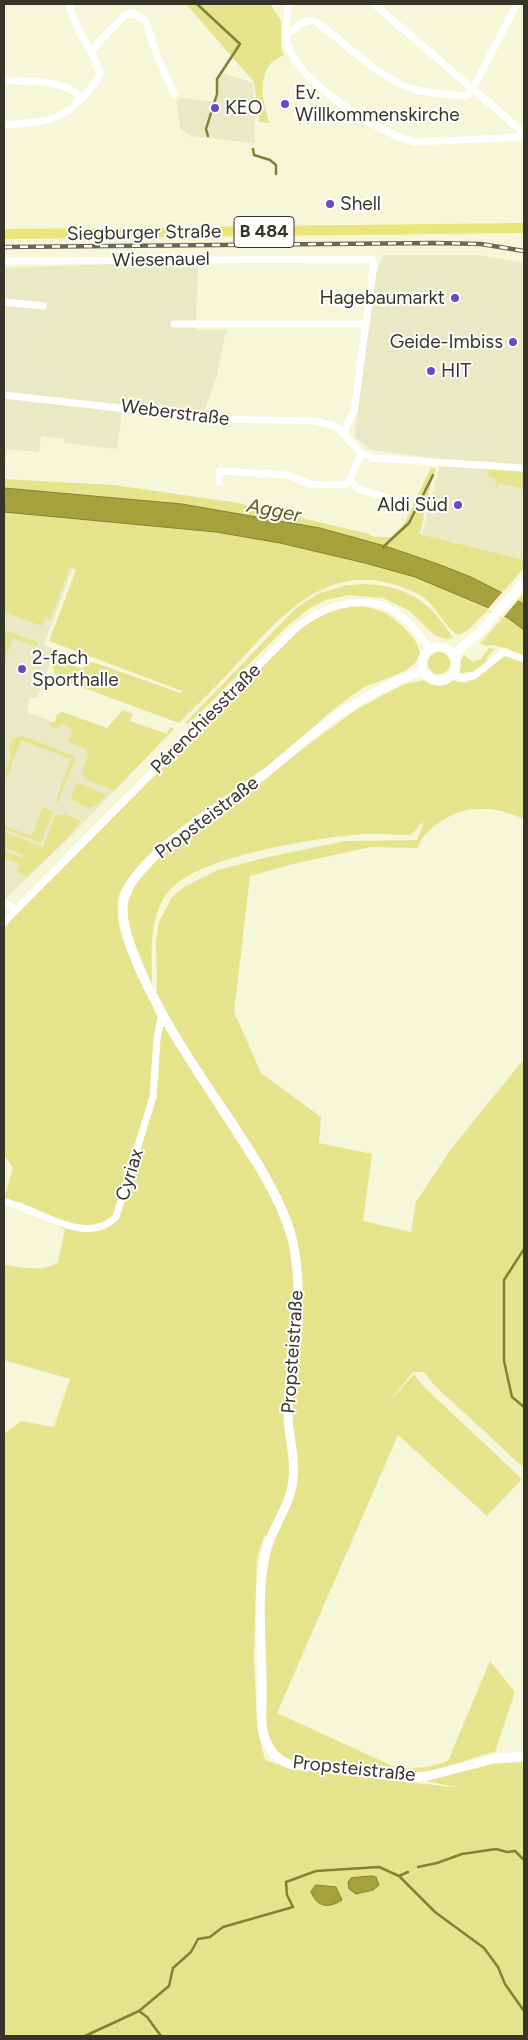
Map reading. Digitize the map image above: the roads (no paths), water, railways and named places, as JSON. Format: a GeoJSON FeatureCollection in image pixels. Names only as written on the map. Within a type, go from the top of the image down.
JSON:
{"type":"FeatureCollection","features":[{"type":"Feature","properties":{"kind":"main road","name":"Siegburger Straße"},"geometry":{"type":"LineString","coordinates":[[4,234],[524,228]]}},
{"type":"Feature","properties":{"kind":"street"},"geometry":{"type":"LineString","coordinates":[[4,125],[54,118],[82,97],[100,74],[91,51],[72,19],[69,4]]}},
{"type":"Feature","properties":{"kind":"street"},"geometry":{"type":"LineString","coordinates":[[288,4],[286,35],[291,52],[307,76],[356,113],[403,139],[428,143],[524,137]]}},
{"type":"Feature","properties":{"kind":"street"},"geometry":{"type":"LineString","coordinates":[[374,4],[524,133]]}},
{"type":"Feature","properties":{"kind":"street"},"geometry":{"type":"LineString","coordinates":[[286,35],[304,22],[313,20],[341,43],[399,84],[428,92],[466,96],[517,4]]}},
{"type":"Feature","properties":{"kind":"street"},"geometry":{"type":"LineString","coordinates":[[91,51],[125,15],[133,13],[140,16],[146,21],[174,94]]}},
{"type":"Feature","properties":{"kind":"street"},"geometry":{"type":"LineString","coordinates":[[4,81],[37,80],[74,90],[82,97]]}},
{"type":"Feature","properties":{"kind":"street","name":"Wiesenauel"},"geometry":{"type":"LineString","coordinates":[[4,261],[368,257],[374,260],[354,411],[343,433]]}},
{"type":"Feature","properties":{"kind":"street"},"geometry":{"type":"LineString","coordinates":[[4,302],[43,306]]}},
{"type":"Feature","properties":{"kind":"street"},"geometry":{"type":"LineString","coordinates":[[174,324],[365,324]]}},
{"type":"Feature","properties":{"kind":"street","name":"Weberstraße"},"geometry":{"type":"LineString","coordinates":[[4,395],[215,419],[315,421],[335,426],[343,433]]}},
{"type":"Feature","properties":{"kind":"street"},"geometry":{"type":"LineString","coordinates":[[343,433],[361,453],[385,459],[524,468]]}},
{"type":"Feature","properties":{"kind":"street"},"geometry":{"type":"LineString","coordinates":[[219,481],[220,471],[286,475],[311,484],[344,485],[350,480],[361,453]]}},
{"type":"Feature","properties":{"kind":"street"},"geometry":{"type":"LineString","coordinates":[[350,480],[358,489],[408,504]]}},
{"type":"Feature","properties":{"kind":"street"},"geometry":{"type":"LineString","coordinates":[[454,654],[480,632],[524,582]]}},
{"type":"Feature","properties":{"kind":"street","name":"Pérenchiesstraße"},"geometry":{"type":"LineString","coordinates":[[4,922],[307,619],[337,605],[370,604],[387,609],[408,621],[430,649]]}},
{"type":"Feature","properties":{"kind":"street"},"geometry":{"type":"LineString","coordinates":[[441,646],[454,654],[457,666],[453,674],[445,680],[435,681],[423,670],[423,658],[430,649],[441,646]]}},
{"type":"Feature","properties":{"kind":"street"},"geometry":{"type":"LineString","coordinates":[[453,674],[460,678],[475,675],[504,652],[524,659]]}},
{"type":"Feature","properties":{"kind":"street","name":"Propsteistraße"},"geometry":{"type":"LineString","coordinates":[[423,670],[368,695],[326,724],[254,782],[187,828],[141,871],[125,896],[122,909],[127,934],[162,1013],[182,1050],[245,1143],[264,1177],[288,1225],[295,1258],[298,1318],[287,1412],[294,1465],[293,1480],[290,1496],[270,1534],[263,1571],[262,1632],[265,1740],[279,1760],[289,1764],[411,1778],[428,1776],[498,1758],[524,1756]]}},
{"type":"Feature","properties":{"kind":"street"},"geometry":{"type":"LineString","coordinates":[[4,904],[17,909]]}},
{"type":"Feature","properties":{"kind":"street","name":"Cyriax"},"geometry":{"type":"LineString","coordinates":[[4,1202],[83,1230],[98,1229],[108,1225],[116,1217],[153,1097],[158,1032],[162,1013]]}},
{"type":"Feature","properties":{"kind":"waterway"},"geometry":{"type":"LineString","coordinates":[[197,4],[240,44],[217,79],[217,94],[206,129],[208,136]]}},
{"type":"Feature","properties":{"kind":"waterway"},"geometry":{"type":"LineString","coordinates":[[253,149],[254,155],[270,160],[276,165],[276,174]]}},
{"type":"Feature","properties":{"kind":"waterway"},"geometry":{"type":"LineString","coordinates":[[383,547],[409,523],[433,475]]}},
{"type":"Feature","properties":{"kind":"waterway"},"geometry":{"type":"LineString","coordinates":[[524,1249],[504,1280],[504,1361],[512,1397],[524,1407]]}},
{"type":"Feature","properties":{"kind":"waterway"},"geometry":{"type":"LineString","coordinates":[[418,1867],[437,1863],[462,1854],[496,1849],[507,1852],[515,1851],[524,1860]]}},
{"type":"Feature","properties":{"kind":"waterway"},"geometry":{"type":"LineString","coordinates":[[85,2036],[139,2011],[169,1986],[173,1968],[191,1952],[198,1939],[210,1937],[223,1927],[293,1907],[287,1895],[286,1882],[316,1871],[379,1867],[399,1876],[408,1872]]}},
{"type":"Feature","properties":{"kind":"waterway"},"geometry":{"type":"LineString","coordinates":[[400,1877],[435,1912],[484,1948],[498,1967],[505,1984],[524,2011]]}},
{"type":"Feature","properties":{"kind":"waterway"},"geometry":{"type":"LineString","coordinates":[[139,2011],[147,2017],[161,2036]]}},
{"type":"Feature","properties":{"kind":"railway"},"geometry":{"type":"LineString","coordinates":[[4,247],[435,243],[481,244],[524,251]]}},
{"type":"Feature","properties":{"kind":"place","name":"Ev. Willkommenskirche"},"geometry":{"type":"Point","coordinates":[285,104]}},
{"type":"Feature","properties":{"kind":"place","name":"KEO"},"geometry":{"type":"Point","coordinates":[215,108]}},
{"type":"Feature","properties":{"kind":"place","name":"Shell"},"geometry":{"type":"Point","coordinates":[330,204]}},
{"type":"Feature","properties":{"kind":"place","name":"Hagebaumarkt"},"geometry":{"type":"Point","coordinates":[455,298]}},
{"type":"Feature","properties":{"kind":"place","name":"Geide-Imbiss"},"geometry":{"type":"Point","coordinates":[513,342]}},
{"type":"Feature","properties":{"kind":"place","name":"HIT"},"geometry":{"type":"Point","coordinates":[431,371]}},
{"type":"Feature","properties":{"kind":"place","name":"Aldi Süd"},"geometry":{"type":"Point","coordinates":[458,505]}},
{"type":"Feature","properties":{"kind":"place","name":"2-fach Sporthalle"},"geometry":{"type":"Point","coordinates":[22,669]}},
{"type":"Feature","properties":{"kind":"water label","name":"Agger"},"geometry":{"type":"Point","coordinates":[274,511]}}]}
